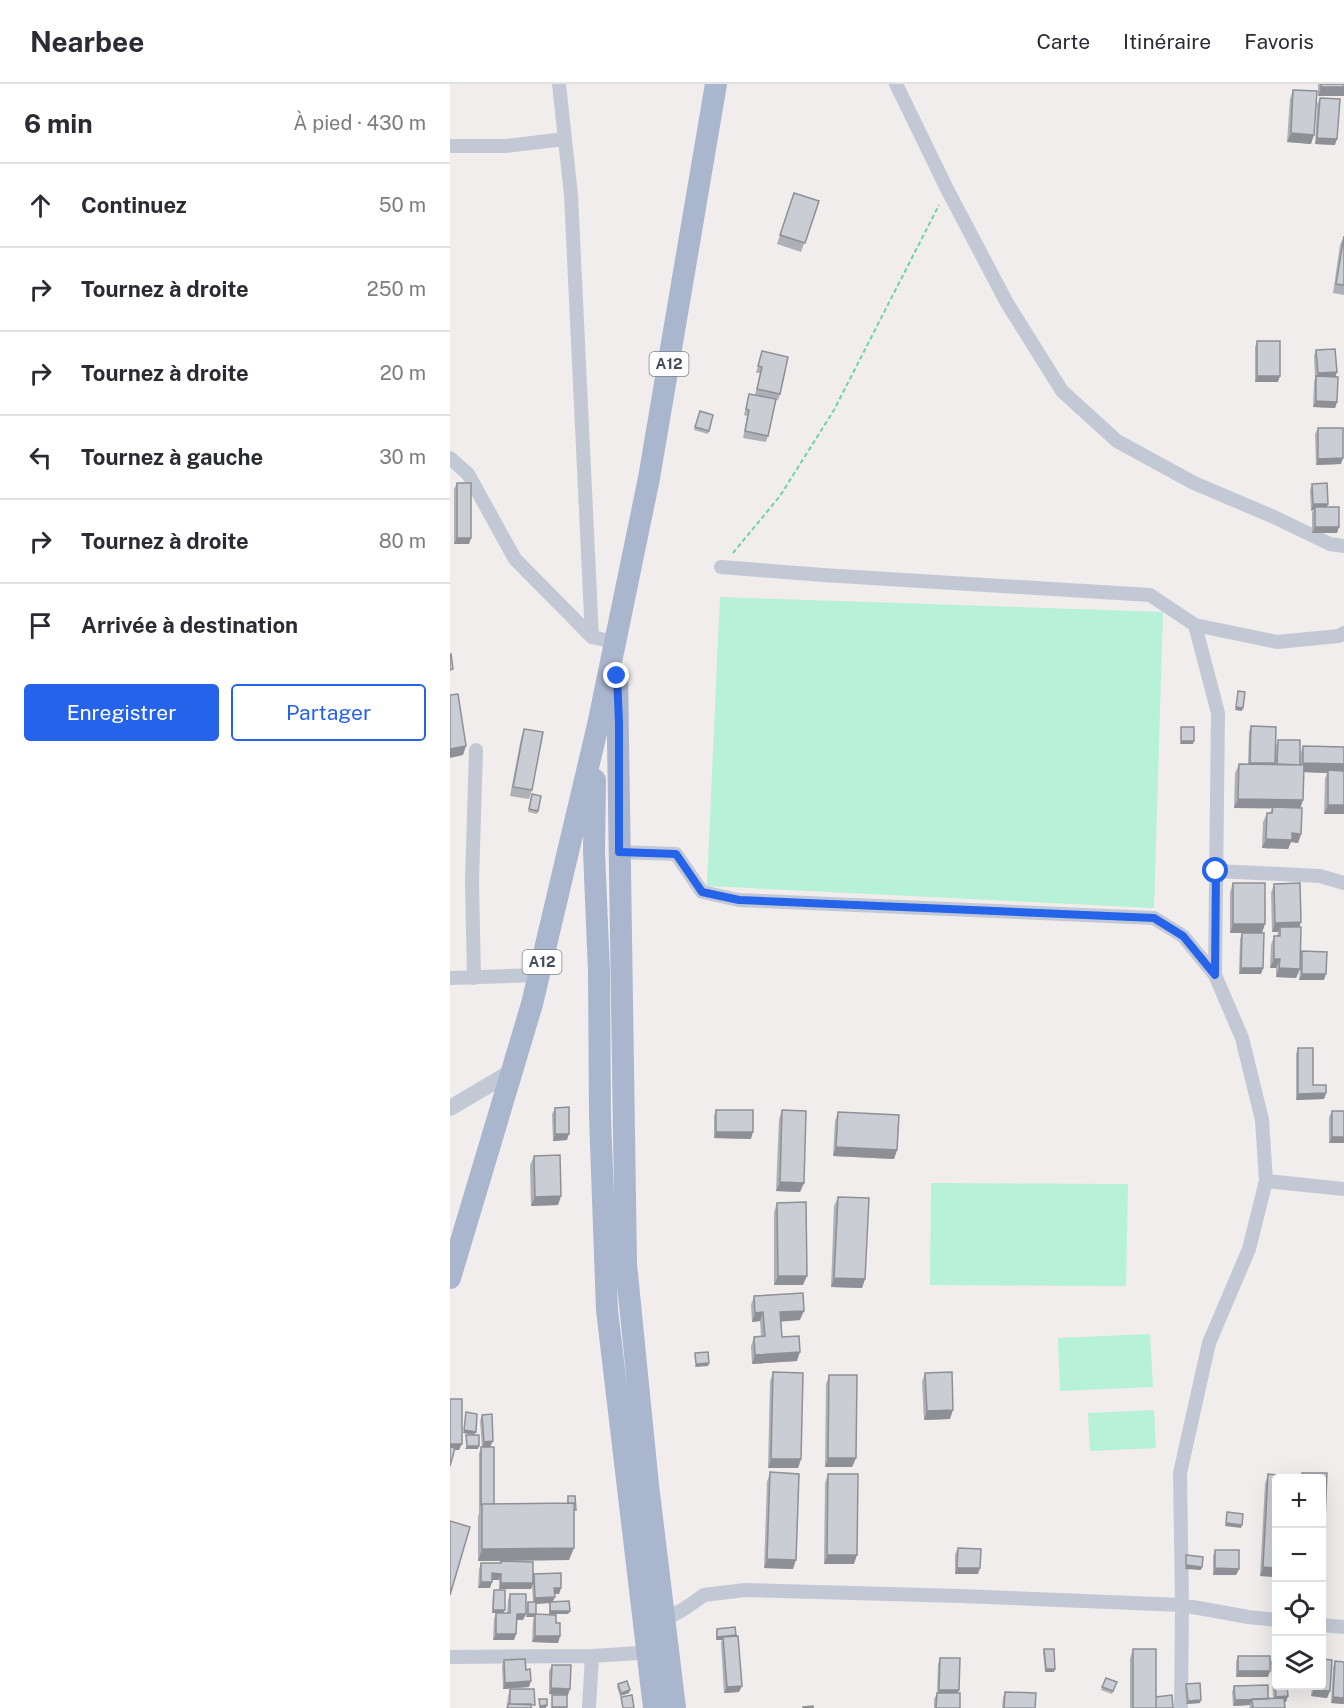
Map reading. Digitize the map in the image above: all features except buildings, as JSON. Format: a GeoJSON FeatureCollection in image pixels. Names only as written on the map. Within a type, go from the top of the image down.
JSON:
{"type":"FeatureCollection","features":[{"type":"Feature","properties":{"kind":"main road","name":"A12"},"geometry":{"type":"LineString","coordinates":[[450,1278],[539,975],[598,724],[649,478],[716,84]]}},
{"type":"Feature","properties":{"kind":"main road"},"geometry":{"type":"LineString","coordinates":[[615,642],[619,723],[626,1264],[664,1620],[658,1652],[654,1708]]}},
{"type":"Feature","properties":{"kind":"main road"},"geometry":{"type":"LineString","coordinates":[[598,724],[594,851],[607,1310],[658,1652],[675,1708]]}},
{"type":"Feature","properties":{"kind":"main road"},"geometry":{"type":"LineString","coordinates":[[568,854],[576,850],[619,852]]}},
{"type":"Feature","properties":{"kind":"street"},"geometry":{"type":"LineString","coordinates":[[559,84],[571,195],[592,637]]}},
{"type":"Feature","properties":{"kind":"street"},"geometry":{"type":"LineString","coordinates":[[896,84],[947,189],[1007,303],[1062,391],[1117,441],[1194,483],[1274,517],[1329,544],[1344,546]]}},
{"type":"Feature","properties":{"kind":"street"},"geometry":{"type":"LineString","coordinates":[[450,146],[506,146],[565,140]]}},
{"type":"Feature","properties":{"kind":"street"},"geometry":{"type":"LineString","coordinates":[[450,458],[468,474],[515,559],[592,637],[615,642]]}},
{"type":"Feature","properties":{"kind":"street"},"geometry":{"type":"LineString","coordinates":[[721,567],[1150,595],[1195,625],[1277,642],[1339,636],[1344,633]]}},
{"type":"Feature","properties":{"kind":"street"},"geometry":{"type":"LineString","coordinates":[[1195,625],[1218,713],[1215,975]]}},
{"type":"Feature","properties":{"kind":"street"},"geometry":{"type":"LineString","coordinates":[[474,978],[472,881],[476,750]]}},
{"type":"Feature","properties":{"kind":"street"},"geometry":{"type":"LineString","coordinates":[[619,852],[676,854],[702,892],[739,900],[1154,918],[1183,936],[1215,975],[1242,1038],[1260,1110],[1266,1181],[1249,1249],[1209,1343],[1180,1473],[1181,1708]]}},
{"type":"Feature","properties":{"kind":"street"},"geometry":{"type":"LineString","coordinates":[[1216,871],[1320,876],[1344,883]]}},
{"type":"Feature","properties":{"kind":"street"},"geometry":{"type":"LineString","coordinates":[[450,978],[539,975]]}},
{"type":"Feature","properties":{"kind":"street"},"geometry":{"type":"LineString","coordinates":[[450,1108],[512,1072]]}},
{"type":"Feature","properties":{"kind":"street"},"geometry":{"type":"LineString","coordinates":[[1266,1181],[1344,1190]]}},
{"type":"Feature","properties":{"kind":"street"},"geometry":{"type":"LineString","coordinates":[[664,1620],[704,1595],[745,1590],[1182,1605],[1272,1620]]}},
{"type":"Feature","properties":{"kind":"street"},"geometry":{"type":"LineString","coordinates":[[1326,1625],[1344,1627]]}},
{"type":"Feature","properties":{"kind":"street"},"geometry":{"type":"LineString","coordinates":[[450,1657],[592,1656],[658,1652]]}},
{"type":"Feature","properties":{"kind":"street"},"geometry":{"type":"LineString","coordinates":[[589,1708],[592,1656]]}},
{"type":"Feature","properties":{"kind":"path"},"geometry":{"type":"LineString","coordinates":[[721,567],[780,496],[834,410],[947,189]]}},
{"type":"Feature","properties":{"kind":"green space"},"geometry":{"type":"Polygon","coordinates":[[[720,597],[1163,612],[1154,908],[707,886],[720,597]]]}},
{"type":"Feature","properties":{"kind":"green space"},"geometry":{"type":"Polygon","coordinates":[[[931,1183],[1128,1184],[1126,1286],[930,1285],[931,1183]]]}},
{"type":"Feature","properties":{"kind":"green space"},"geometry":{"type":"Polygon","coordinates":[[[1150,1334],[1153,1387],[1060,1391],[1058,1338],[1150,1334]]]}},
{"type":"Feature","properties":{"kind":"green space"},"geometry":{"type":"Polygon","coordinates":[[[1154,1410],[1156,1448],[1090,1451],[1088,1413],[1154,1410]]]}},
{"type":"Feature","properties":{"kind":"route"},"geometry":{"type":"LineString","coordinates":[[617,676],[619,852],[676,854],[702,892],[739,900],[1154,918],[1183,936],[1215,975],[1216,871]]}}]}
